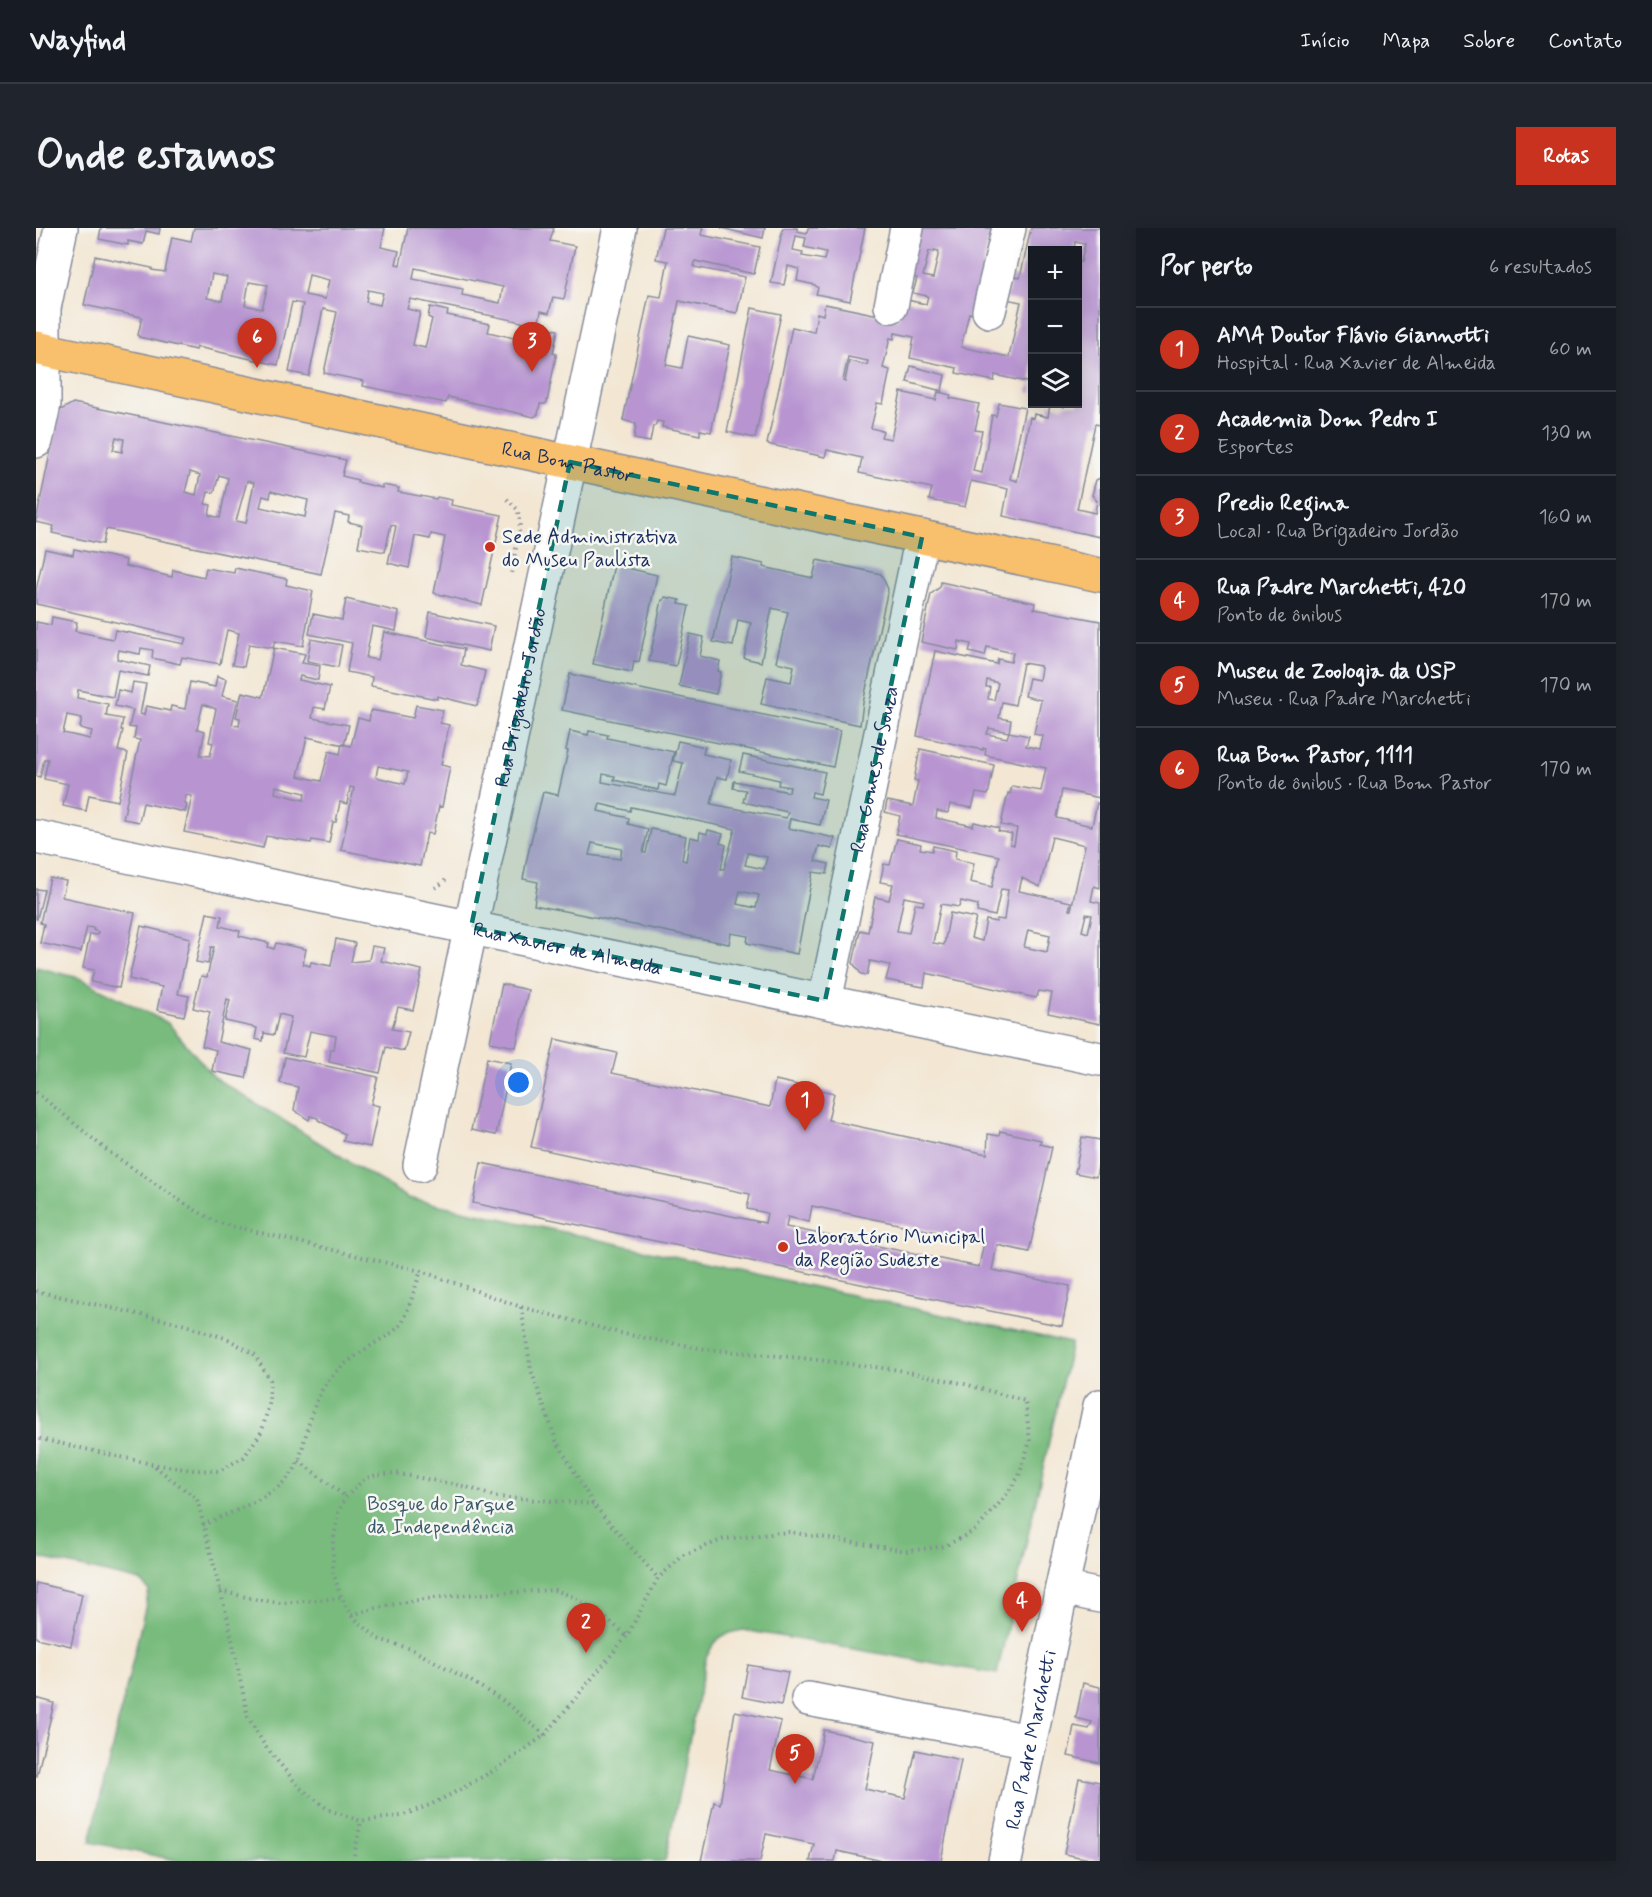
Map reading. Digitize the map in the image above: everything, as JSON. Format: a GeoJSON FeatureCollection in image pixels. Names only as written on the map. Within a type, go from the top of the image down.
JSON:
{"type":"FeatureCollection","features":[{"type":"Feature","properties":{"kind":"main road","name":"Rua Bom Pastor"},"geometry":{"type":"LineString","coordinates":[[40,349],[1100,575]]}},
{"type":"Feature","properties":{"kind":"street"},"geometry":{"type":"LineString","coordinates":[[36,441],[44,404],[40,349],[44,308],[61,228]]}},
{"type":"Feature","properties":{"kind":"street","name":"Rua Brigadeiro Jordão"},"geometry":{"type":"LineString","coordinates":[[420,1166],[620,228]]}},
{"type":"Feature","properties":{"kind":"street"},"geometry":{"type":"LineString","coordinates":[[891,306],[908,228]]}},
{"type":"Feature","properties":{"kind":"street"},"geometry":{"type":"LineString","coordinates":[[988,311],[1009,228]]}},
{"type":"Feature","properties":{"kind":"street","name":"Rua Gomes de Souza"},"geometry":{"type":"LineString","coordinates":[[825,1001],[922,537]]}},
{"type":"Feature","properties":{"kind":"street","name":"Rua Xavier de Almeida"},"geometry":{"type":"LineString","coordinates":[[36,837],[1100,1059]]}},
{"type":"Feature","properties":{"kind":"street","name":"Rua Padre Marchetti"},"geometry":{"type":"LineString","coordinates":[[1005,1861],[1100,1406]]}},
{"type":"Feature","properties":{"kind":"street"},"geometry":{"type":"LineString","coordinates":[[1062,1588],[1100,1596]]}},
{"type":"Feature","properties":{"kind":"street"},"geometry":{"type":"LineString","coordinates":[[808,1699],[1030,1741]]}},
{"type":"Feature","properties":{"kind":"path"},"geometry":{"type":"LineString","coordinates":[[507,499],[518,510],[520,527],[509,584]]}},
{"type":"Feature","properties":{"kind":"path"},"geometry":{"type":"LineString","coordinates":[[426,891],[444,882],[452,869]]}},
{"type":"Feature","properties":{"kind":"path"},"geometry":{"type":"LineString","coordinates":[[36,1092],[109,1152],[188,1206],[219,1223],[420,1271],[521,1307],[624,1334],[693,1347],[899,1370],[961,1383],[1025,1401],[1030,1441],[1019,1476],[1004,1498],[976,1530],[945,1546],[906,1551],[789,1532],[724,1539],[684,1555],[658,1578],[627,1636],[545,1735],[498,1768],[432,1804],[401,1816],[362,1821],[329,1810],[300,1788],[265,1746],[248,1717],[197,1499],[152,1464]]}},
{"type":"Feature","properties":{"kind":"path"},"geometry":{"type":"LineString","coordinates":[[203,1525],[273,1491],[290,1476],[299,1461],[305,1434],[326,1383],[372,1345],[391,1334],[402,1323],[420,1271]]}},
{"type":"Feature","properties":{"kind":"path"},"geometry":{"type":"LineString","coordinates":[[36,1292],[182,1324],[228,1338],[254,1354],[270,1380],[269,1404],[262,1431],[244,1457],[219,1471],[192,1470],[152,1464],[36,1438]]}},
{"type":"Feature","properties":{"kind":"path"},"geometry":{"type":"LineString","coordinates":[[521,1307],[531,1370],[556,1440],[592,1504],[658,1578]]}},
{"type":"Feature","properties":{"kind":"path"},"geometry":{"type":"LineString","coordinates":[[299,1461],[346,1497]]}},
{"type":"Feature","properties":{"kind":"path"},"geometry":{"type":"LineString","coordinates":[[545,1735],[502,1700],[411,1649],[378,1639],[352,1616],[341,1598],[333,1572],[333,1544],[338,1513],[346,1497],[364,1479],[376,1474],[395,1473],[467,1487],[496,1497],[592,1504]]}},
{"type":"Feature","properties":{"kind":"path"},"geometry":{"type":"LineString","coordinates":[[352,1616],[382,1606],[425,1598],[554,1590],[572,1595],[589,1604],[627,1636]]}},
{"type":"Feature","properties":{"kind":"path"},"geometry":{"type":"LineString","coordinates":[[220,1591],[281,1603],[341,1598]]}},
{"type":"Feature","properties":{"kind":"path"},"geometry":{"type":"LineString","coordinates":[[353,1861],[362,1821]]}},
{"type":"Feature","properties":{"kind":"highlighted area"},"geometry":{"type":"Polygon","coordinates":[[[570,462],[922,537],[825,1001],[471,927],[570,462]]]}},
{"type":"Feature","properties":{"kind":"green space","name":"Bosque do Parque da Independência"},"geometry":{"type":"Polygon","coordinates":[[[36,967],[79,978],[168,1023],[215,1078],[408,1198],[1071,1343],[997,1674],[743,1630],[724,1635],[716,1641],[706,1658],[665,1861],[180,1861],[90,1842],[149,1591],[141,1581],[36,1557],[36,967]]]}},
{"type":"Feature","properties":{"kind":"building"},"geometry":{"type":"Polygon","coordinates":[[[101,228],[160,228],[159,234],[146,231],[143,244],[128,241],[128,245],[99,239],[101,228]]]}},
{"type":"Feature","properties":{"kind":"building"},"geometry":{"type":"Polygon","coordinates":[[[194,228],[385,228],[381,247],[399,251],[396,264],[400,265],[408,228],[554,228],[550,241],[575,246],[564,299],[553,297],[549,313],[541,311],[538,326],[558,330],[553,353],[556,356],[547,402],[540,404],[538,414],[534,417],[448,397],[446,403],[363,386],[364,381],[324,373],[337,312],[323,309],[309,376],[289,372],[303,304],[292,302],[278,365],[139,337],[142,317],[84,305],[95,256],[165,272],[172,237],[191,241],[194,228]],[[415,268],[413,279],[463,289],[462,295],[500,303],[503,287],[415,268]],[[212,274],[207,298],[222,301],[227,277],[212,274]],[[309,275],[305,295],[325,299],[329,280],[309,275]],[[249,282],[245,305],[262,309],[268,285],[249,282]],[[368,290],[366,302],[380,305],[383,293],[368,290]],[[410,299],[407,309],[420,312],[413,345],[425,348],[432,319],[428,317],[430,307],[448,311],[447,315],[490,324],[488,332],[519,339],[522,322],[410,299]]]}},
{"type":"Feature","properties":{"kind":"building"},"geometry":{"type":"Polygon","coordinates":[[[663,228],[703,228],[701,235],[760,247],[754,274],[695,261],[694,267],[745,277],[737,313],[679,301],[666,365],[682,368],[688,336],[730,345],[711,432],[700,430],[700,435],[662,427],[663,422],[657,421],[653,426],[650,442],[634,439],[636,424],[623,420],[649,295],[661,297],[668,261],[656,259],[663,228]]]}},
{"type":"Feature","properties":{"kind":"building"},"geometry":{"type":"Polygon","coordinates":[[[721,228],[765,228],[763,238],[721,228]]]}},
{"type":"Feature","properties":{"kind":"building"},"geometry":{"type":"Polygon","coordinates":[[[783,228],[797,228],[797,231],[807,233],[808,228],[865,228],[850,301],[816,294],[818,288],[815,285],[797,281],[799,269],[788,266],[784,285],[771,283],[783,228]],[[796,236],[793,250],[803,252],[802,256],[824,260],[826,252],[804,247],[806,238],[796,236]]]}},
{"type":"Feature","properties":{"kind":"building"},"geometry":{"type":"Polygon","coordinates":[[[918,228],[991,228],[977,294],[977,315],[969,313],[961,347],[1009,357],[1021,302],[1006,299],[1012,276],[1020,278],[1031,228],[1100,228],[1100,425],[1095,424],[1077,509],[1095,513],[1097,501],[1092,495],[1096,480],[1100,478],[1100,537],[1003,516],[1008,489],[971,481],[965,507],[929,500],[932,488],[859,473],[862,458],[827,450],[825,457],[767,444],[792,327],[814,332],[817,313],[823,315],[825,304],[898,319],[902,299],[926,304],[928,296],[913,293],[917,278],[907,276],[918,228]],[[929,251],[923,276],[933,278],[939,251],[929,251]],[[848,357],[843,381],[845,382],[849,361],[867,365],[868,361],[848,357]]]}},
{"type":"Feature","properties":{"kind":"building"},"geometry":{"type":"Polygon","coordinates":[[[752,308],[781,314],[755,438],[727,432],[752,308]]]}},
{"type":"Feature","properties":{"kind":"building"},"geometry":{"type":"Polygon","coordinates":[[[911,366],[945,375],[942,391],[907,382],[911,366]]]}},
{"type":"Feature","properties":{"kind":"building"},"geometry":{"type":"Polygon","coordinates":[[[73,403],[346,460],[342,476],[358,480],[357,482],[382,488],[382,485],[399,488],[398,492],[452,500],[451,505],[502,515],[482,605],[434,593],[445,537],[431,534],[430,539],[415,536],[409,568],[388,563],[396,526],[391,525],[385,552],[358,547],[362,525],[348,522],[349,516],[335,513],[321,574],[106,529],[103,544],[52,533],[54,526],[36,521],[59,411],[73,403]],[[116,437],[113,450],[122,452],[124,439],[116,437]],[[190,472],[185,492],[196,495],[200,475],[190,472]],[[219,475],[214,493],[208,492],[205,504],[211,505],[209,515],[220,518],[228,478],[219,475]],[[247,481],[236,521],[246,523],[254,483],[247,481]],[[271,491],[270,498],[263,496],[260,507],[305,517],[308,500],[271,491]]]}},
{"type":"Feature","properties":{"kind":"building"},"geometry":{"type":"Polygon","coordinates":[[[45,549],[73,555],[74,549],[126,560],[125,566],[172,577],[173,570],[204,577],[206,568],[234,573],[235,568],[287,579],[286,585],[313,591],[303,646],[275,641],[273,648],[249,644],[244,667],[232,665],[239,633],[227,630],[220,664],[182,657],[180,664],[152,658],[153,650],[141,648],[140,654],[119,650],[117,659],[150,666],[148,676],[118,670],[113,697],[78,690],[77,698],[108,704],[106,716],[123,719],[118,751],[128,753],[118,801],[89,795],[86,811],[63,806],[68,784],[44,779],[48,759],[44,759],[40,777],[36,776],[36,622],[51,625],[52,617],[77,622],[75,631],[113,639],[115,630],[184,644],[186,638],[36,604],[36,590],[45,549]],[[67,715],[63,733],[90,739],[92,731],[80,728],[82,718],[67,715]]]}},
{"type":"Feature","properties":{"kind":"building"},"geometry":{"type":"Polygon","coordinates":[[[732,557],[764,564],[763,567],[813,578],[817,560],[881,574],[888,589],[860,725],[761,704],[767,677],[791,682],[794,666],[776,662],[788,612],[772,608],[761,662],[744,658],[751,623],[738,620],[733,646],[713,642],[732,557]]]}},
{"type":"Feature","properties":{"kind":"building"},"geometry":{"type":"Polygon","coordinates":[[[614,565],[657,575],[639,662],[634,661],[632,672],[593,664],[614,565]]]}},
{"type":"Feature","properties":{"kind":"building"},"geometry":{"type":"Polygon","coordinates":[[[941,582],[1035,603],[1034,609],[1100,621],[1100,798],[1062,790],[1057,818],[1092,826],[1097,803],[1100,804],[1100,888],[1094,886],[1091,901],[1100,903],[1100,1024],[1048,1013],[1052,993],[1039,991],[1036,998],[926,973],[924,987],[886,980],[890,965],[870,961],[867,975],[861,974],[853,963],[860,930],[868,932],[875,897],[889,900],[893,884],[880,882],[884,864],[890,865],[897,839],[921,844],[920,849],[932,851],[933,846],[956,851],[955,859],[974,863],[970,882],[992,887],[999,856],[896,834],[900,816],[885,812],[887,801],[913,806],[918,781],[914,780],[920,749],[994,765],[988,795],[976,793],[972,808],[950,804],[948,813],[937,811],[936,818],[973,826],[974,822],[999,828],[998,831],[1012,834],[1010,844],[1014,845],[1017,828],[1001,825],[1008,793],[1010,794],[1012,786],[1041,791],[1046,768],[985,755],[986,749],[983,748],[983,750],[917,736],[935,651],[997,664],[998,659],[1011,662],[1013,653],[987,647],[985,656],[969,652],[971,644],[959,641],[958,650],[921,642],[931,594],[940,587],[941,582]],[[1023,663],[1015,705],[1002,702],[999,718],[1011,720],[1009,732],[1029,736],[1026,746],[1040,749],[1043,736],[1034,734],[1041,700],[1025,696],[1029,678],[1039,680],[1040,666],[1023,663]],[[987,680],[986,687],[990,687],[988,699],[994,700],[998,683],[987,680]],[[989,728],[987,734],[1007,738],[1009,732],[989,728]],[[1052,837],[1040,887],[1022,878],[1019,891],[1071,902],[1069,910],[1071,910],[1085,845],[1052,837]],[[1001,889],[995,916],[977,912],[978,905],[961,901],[959,907],[941,904],[933,943],[944,945],[950,913],[976,918],[971,938],[982,941],[986,920],[996,922],[997,919],[1004,920],[1008,890],[1001,889]],[[904,897],[897,931],[909,933],[915,904],[923,905],[924,901],[904,897]],[[1086,914],[1082,931],[1088,933],[1092,915],[1086,914]],[[1028,930],[1024,947],[1047,952],[1050,935],[1028,930]]]}},
{"type":"Feature","properties":{"kind":"building"},"geometry":{"type":"Polygon","coordinates":[[[665,597],[680,600],[679,604],[689,606],[676,666],[649,661],[662,600],[665,597]]]}},
{"type":"Feature","properties":{"kind":"building"},"geometry":{"type":"Polygon","coordinates":[[[346,599],[399,612],[396,631],[372,626],[366,658],[378,660],[384,632],[464,649],[461,665],[485,671],[477,706],[437,696],[437,699],[371,686],[372,677],[347,672],[352,643],[309,634],[313,614],[342,620],[346,599]]]}},
{"type":"Feature","properties":{"kind":"building"},"geometry":{"type":"Polygon","coordinates":[[[430,612],[494,626],[489,651],[426,637],[430,612]]]}},
{"type":"Feature","properties":{"kind":"building"},"geometry":{"type":"Polygon","coordinates":[[[690,634],[704,637],[700,656],[720,661],[718,671],[721,672],[716,694],[679,686],[690,634]]]}},
{"type":"Feature","properties":{"kind":"building"},"geometry":{"type":"Polygon","coordinates":[[[311,639],[342,645],[338,667],[307,661],[311,639]]]}},
{"type":"Feature","properties":{"kind":"building"},"geometry":{"type":"Polygon","coordinates":[[[274,648],[305,654],[302,663],[320,666],[318,680],[300,676],[299,680],[330,687],[325,709],[314,707],[312,718],[349,725],[344,744],[351,746],[358,718],[369,721],[371,710],[413,718],[416,705],[443,710],[440,723],[449,725],[441,765],[450,767],[442,807],[439,806],[433,834],[427,833],[420,866],[341,850],[354,788],[350,787],[347,804],[340,802],[329,843],[312,840],[311,843],[266,836],[263,848],[184,832],[192,796],[186,795],[185,812],[143,803],[139,822],[123,819],[140,740],[134,739],[136,728],[129,727],[133,710],[115,706],[118,690],[131,693],[133,682],[146,684],[140,714],[144,715],[146,706],[170,711],[171,706],[185,709],[190,682],[215,687],[217,676],[226,679],[222,696],[238,700],[232,724],[239,726],[240,718],[236,717],[242,692],[263,697],[274,648]],[[203,704],[197,729],[205,731],[200,755],[210,756],[213,743],[209,742],[216,709],[203,704]],[[307,737],[298,776],[321,781],[329,751],[340,754],[342,745],[307,737]],[[378,766],[376,777],[405,784],[408,772],[378,766]],[[276,786],[275,793],[304,800],[305,793],[276,786]]]}},
{"type":"Feature","properties":{"kind":"building"},"geometry":{"type":"Polygon","coordinates":[[[570,674],[840,731],[833,767],[562,710],[570,674]]]}},
{"type":"Feature","properties":{"kind":"building"},"geometry":{"type":"Polygon","coordinates":[[[570,731],[588,735],[589,731],[608,735],[607,738],[674,752],[666,786],[659,784],[658,790],[614,780],[615,776],[603,774],[602,782],[675,796],[683,763],[673,761],[678,741],[705,747],[703,754],[731,760],[727,779],[717,777],[711,804],[786,818],[788,812],[743,802],[746,790],[733,788],[734,781],[789,792],[790,787],[778,785],[779,780],[739,771],[743,755],[825,772],[820,794],[812,792],[811,797],[826,800],[820,825],[790,819],[788,828],[835,838],[832,849],[819,846],[815,861],[829,864],[827,874],[813,872],[797,954],[747,943],[748,936],[731,933],[729,944],[534,905],[538,882],[523,879],[527,858],[543,792],[558,795],[568,751],[566,750],[570,731]],[[600,804],[598,811],[629,818],[628,824],[648,829],[643,853],[646,853],[651,829],[686,836],[682,860],[686,861],[690,837],[699,839],[700,832],[707,834],[708,830],[723,834],[720,843],[726,845],[721,869],[724,869],[735,829],[631,807],[630,811],[600,804]],[[592,843],[589,855],[620,859],[622,849],[592,843]],[[748,853],[745,865],[764,869],[767,857],[748,853]],[[740,891],[737,904],[756,908],[759,895],[740,891]]]}},
{"type":"Feature","properties":{"kind":"building"},"geometry":{"type":"Polygon","coordinates":[[[50,878],[66,881],[62,897],[135,913],[119,988],[91,982],[94,970],[83,968],[90,934],[97,935],[98,932],[93,930],[94,928],[87,927],[81,952],[40,943],[44,924],[40,923],[50,878]]]}},
{"type":"Feature","properties":{"kind":"building"},"geometry":{"type":"Polygon","coordinates":[[[36,889],[44,890],[37,919],[36,919],[36,889]]]}},
{"type":"Feature","properties":{"kind":"building"},"geometry":{"type":"Polygon","coordinates":[[[207,913],[222,916],[220,926],[240,931],[239,936],[269,943],[268,947],[274,949],[276,943],[306,949],[303,964],[310,966],[311,962],[331,966],[336,939],[355,943],[351,962],[369,960],[372,946],[384,948],[381,961],[422,970],[413,1010],[398,1007],[392,1029],[409,1032],[404,1051],[386,1047],[380,1073],[329,1062],[336,1036],[310,1031],[304,1057],[283,1053],[291,1017],[279,1014],[274,1035],[264,1033],[263,1041],[255,1039],[257,1028],[225,1021],[230,1000],[227,999],[218,1042],[252,1050],[246,1078],[212,1071],[216,1050],[202,1046],[210,1012],[193,1008],[201,976],[207,977],[214,947],[211,947],[208,964],[196,962],[207,913]]]}},
{"type":"Feature","properties":{"kind":"building"},"geometry":{"type":"Polygon","coordinates":[[[141,926],[190,938],[178,994],[189,996],[184,1016],[157,1010],[162,987],[129,979],[141,926]]]}},
{"type":"Feature","properties":{"kind":"building"},"geometry":{"type":"Polygon","coordinates":[[[502,984],[528,990],[516,1047],[490,1042],[502,984]]]}},
{"type":"Feature","properties":{"kind":"building"},"geometry":{"type":"Polygon","coordinates":[[[555,1039],[617,1053],[612,1073],[770,1107],[775,1080],[834,1093],[828,1120],[987,1154],[988,1134],[999,1136],[1000,1131],[1041,1140],[1040,1144],[1052,1147],[1029,1252],[997,1245],[992,1270],[1070,1286],[1062,1326],[473,1203],[481,1163],[765,1223],[767,1213],[747,1209],[750,1194],[531,1147],[555,1039]],[[812,1206],[809,1222],[788,1217],[786,1227],[979,1267],[984,1242],[812,1206]]]}},
{"type":"Feature","properties":{"kind":"building"},"geometry":{"type":"Polygon","coordinates":[[[285,1057],[378,1077],[371,1104],[379,1106],[370,1147],[343,1141],[345,1134],[318,1118],[310,1116],[309,1120],[294,1110],[298,1087],[280,1083],[285,1057]]]}},
{"type":"Feature","properties":{"kind":"building"},"geometry":{"type":"Polygon","coordinates":[[[487,1058],[511,1063],[496,1135],[471,1130],[487,1058]]]}},
{"type":"Feature","properties":{"kind":"building"},"geometry":{"type":"Polygon","coordinates":[[[1082,1137],[1100,1140],[1100,1158],[1096,1177],[1075,1173],[1082,1137]]]}},
{"type":"Feature","properties":{"kind":"building"},"geometry":{"type":"Polygon","coordinates":[[[36,1583],[82,1594],[71,1646],[36,1638],[36,1583]]]}},
{"type":"Feature","properties":{"kind":"building"},"geometry":{"type":"Polygon","coordinates":[[[748,1665],[788,1672],[781,1705],[742,1697],[748,1665]]]}},
{"type":"Feature","properties":{"kind":"building"},"geometry":{"type":"Polygon","coordinates":[[[1083,1683],[1100,1687],[1100,1763],[1068,1756],[1074,1726],[1089,1729],[1092,1722],[1076,1718],[1083,1683]]]}},
{"type":"Feature","properties":{"kind":"building"},"geometry":{"type":"Polygon","coordinates":[[[36,1698],[54,1703],[37,1776],[36,1776],[36,1698]]]}},
{"type":"Feature","properties":{"kind":"building"},"geometry":{"type":"Polygon","coordinates":[[[735,1711],[781,1721],[770,1770],[813,1779],[824,1730],[875,1741],[865,1789],[905,1798],[916,1750],[961,1760],[941,1861],[883,1861],[837,1851],[835,1861],[810,1861],[814,1844],[766,1834],[760,1861],[701,1861],[714,1802],[720,1804],[735,1711]]]}},
{"type":"Feature","properties":{"kind":"building"},"geometry":{"type":"Polygon","coordinates":[[[1079,1778],[1100,1782],[1100,1861],[1064,1854],[1079,1778]]]}},
{"type":"Feature","properties":{"kind":"place","name":"Rua Bom Pastor, 1111"},"geometry":{"type":"Point","coordinates":[257,368]}},
{"type":"Feature","properties":{"kind":"place","name":"Predio Regina"},"geometry":{"type":"Point","coordinates":[532,372]}},
{"type":"Feature","properties":{"kind":"place","name":"Sede Administrativa do Museu Paulista"},"geometry":{"type":"Point","coordinates":[490,547]}},
{"type":"Feature","properties":{"kind":"place","name":"AMA Doutor Flávio Giannotti"},"geometry":{"type":"Point","coordinates":[805,1131]}},
{"type":"Feature","properties":{"kind":"place","name":"Laboratório Municipal da Região Sudeste"},"geometry":{"type":"Point","coordinates":[783,1247]}},
{"type":"Feature","properties":{"kind":"place","name":"Rua Padre Marchetti, 420"},"geometry":{"type":"Point","coordinates":[1022,1632]}},
{"type":"Feature","properties":{"kind":"place","name":"Academia Dom Pedro I"},"geometry":{"type":"Point","coordinates":[586,1653]}},
{"type":"Feature","properties":{"kind":"place","name":"Museu de Zoologia da USP"},"geometry":{"type":"Point","coordinates":[795,1784]}}]}
